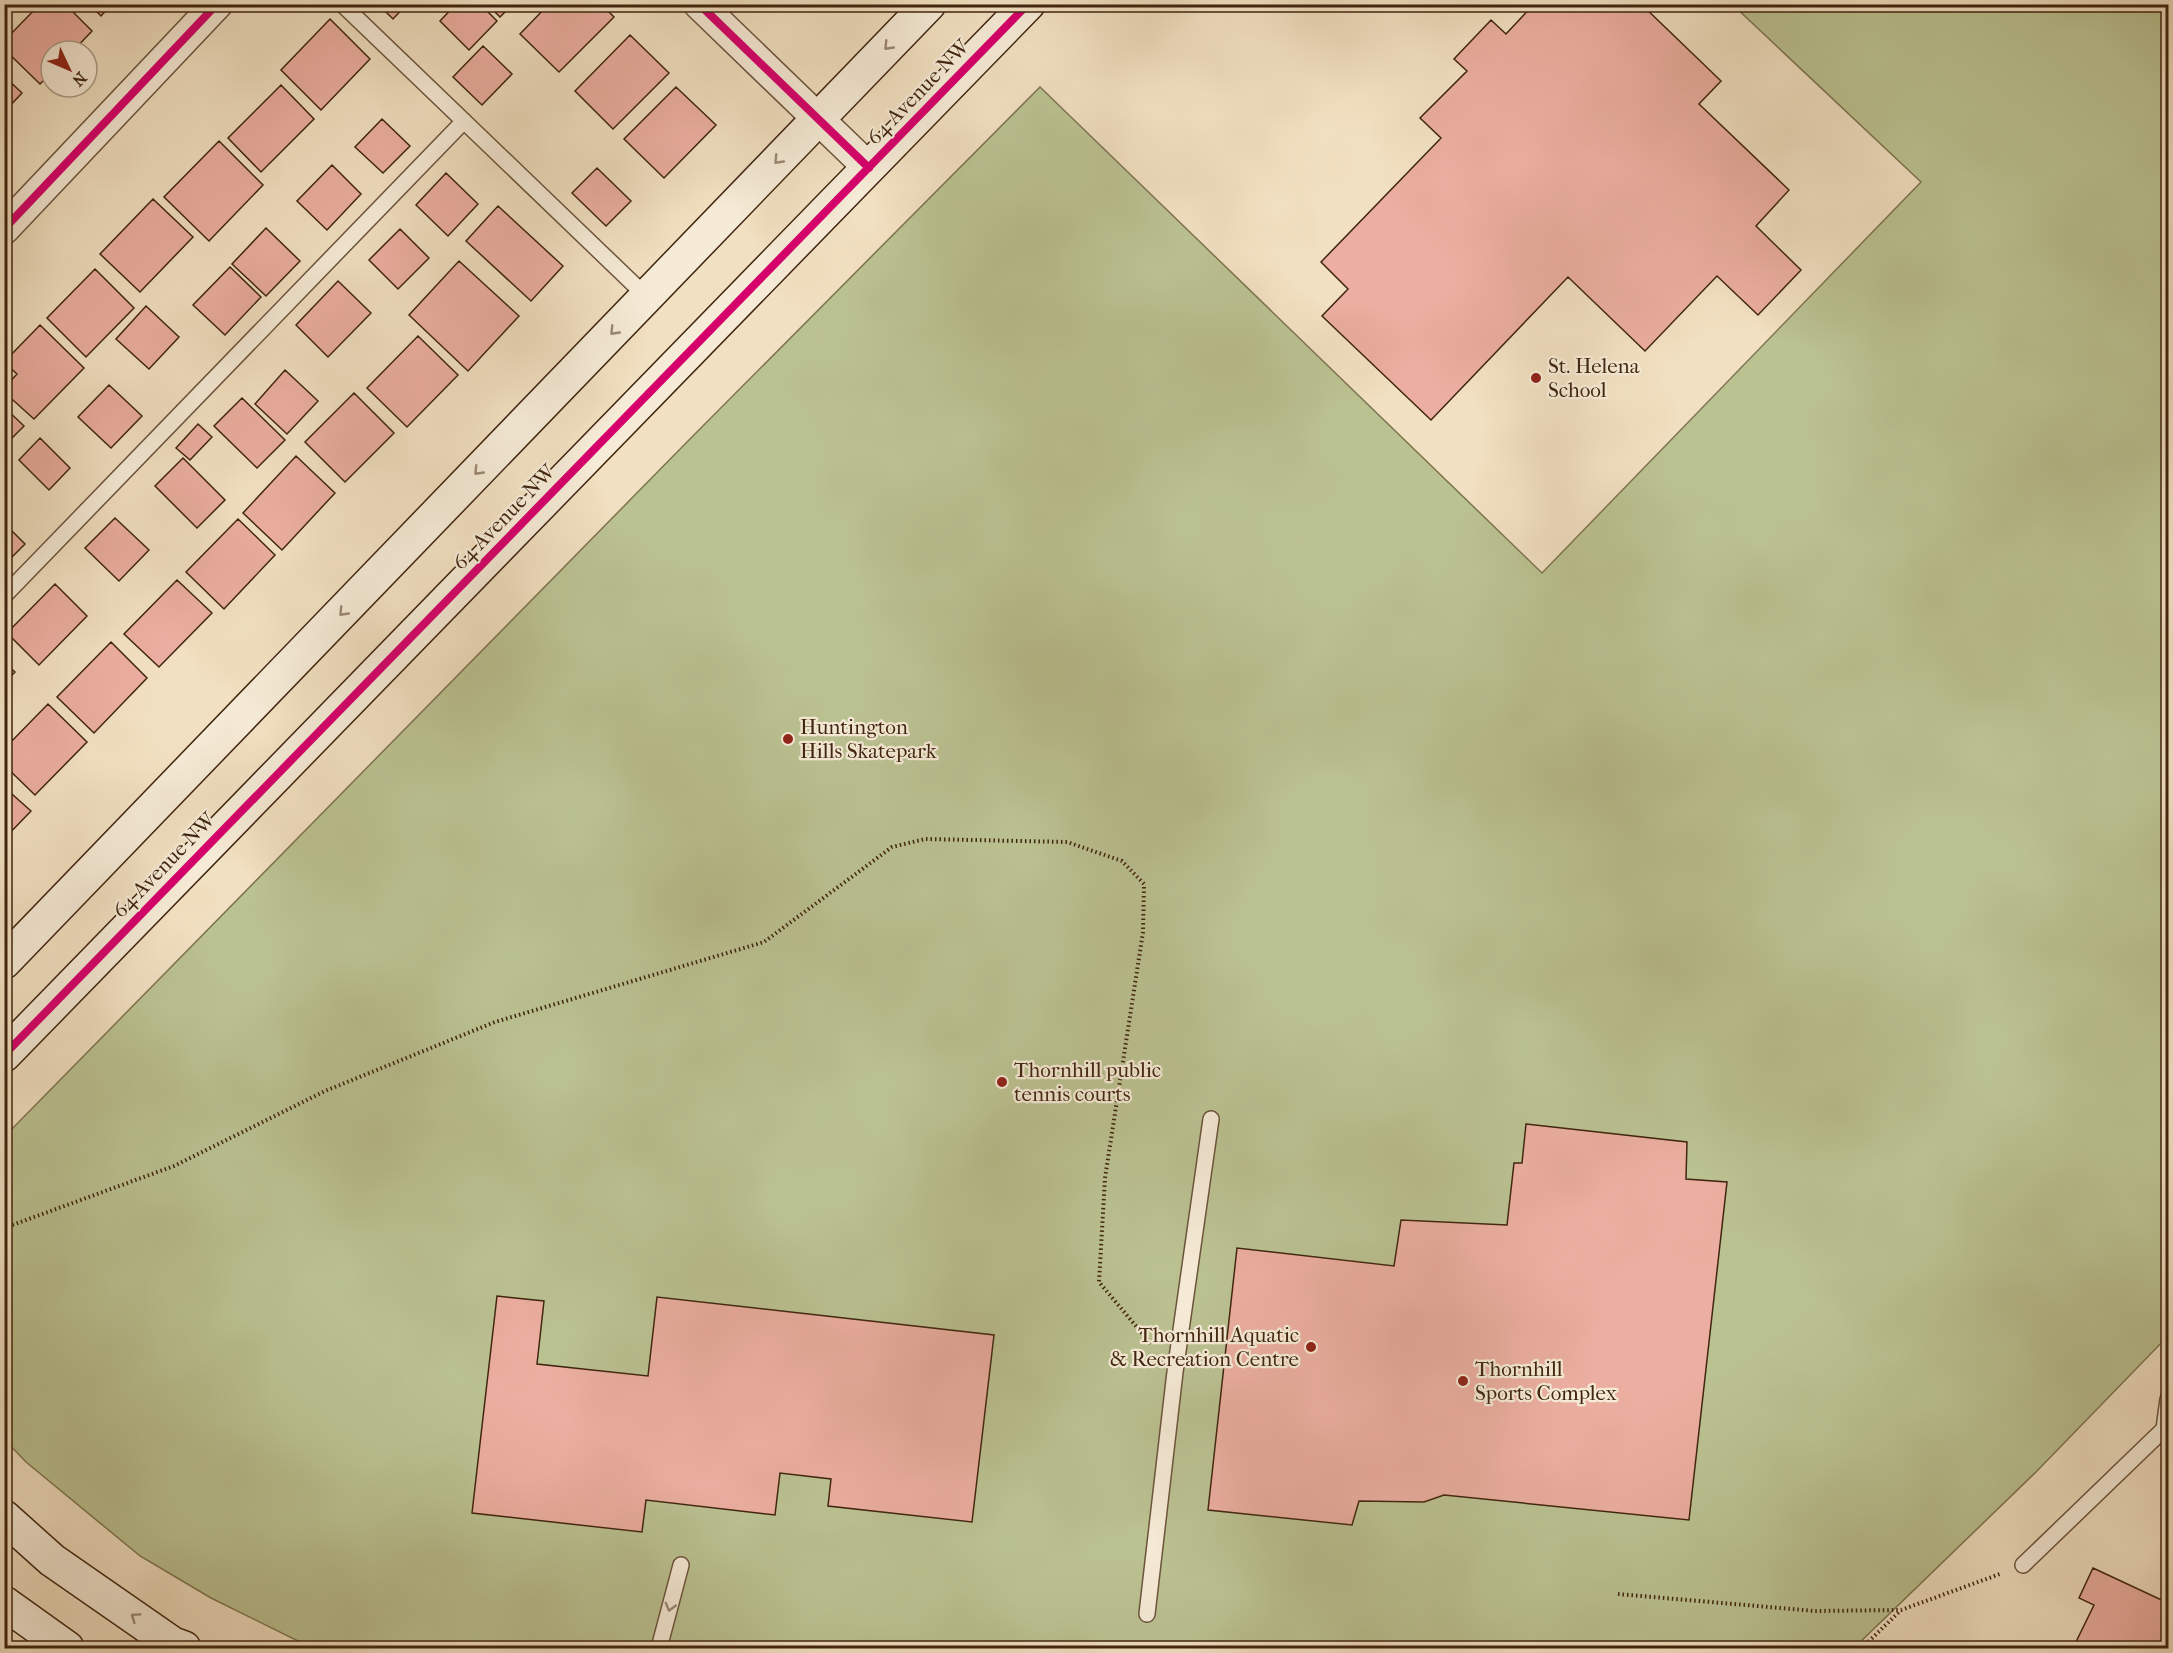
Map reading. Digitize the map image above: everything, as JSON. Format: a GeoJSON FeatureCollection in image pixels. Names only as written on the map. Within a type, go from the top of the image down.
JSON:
{"type":"FeatureCollection","features":[{"type":"Feature","properties":{"kind":"main road"},"geometry":{"type":"LineString","coordinates":[[4,962],[929,4]]}},
{"type":"Feature","properties":{"kind":"main road","name":"64 Avenue NW"},"geometry":{"type":"LineString","coordinates":[[4,1055],[1028,4]]}},
{"type":"Feature","properties":{"kind":"main road"},"geometry":{"type":"LineString","coordinates":[[4,1516],[52,1560],[173,1644],[184,1648]]}},
{"type":"Feature","properties":{"kind":"main road"},"geometry":{"type":"LineString","coordinates":[[4,1603],[67,1648]]}},
{"type":"Feature","properties":{"kind":"street"},"geometry":{"type":"LineString","coordinates":[[4,229],[217,4]]}},
{"type":"Feature","properties":{"kind":"street"},"geometry":{"type":"LineString","coordinates":[[699,4],[869,168]]}},
{"type":"Feature","properties":{"kind":"lane"},"geometry":{"type":"LineString","coordinates":[[342,4],[647,297]]}},
{"type":"Feature","properties":{"kind":"lane"},"geometry":{"type":"LineString","coordinates":[[4,596],[464,121]]}},
{"type":"Feature","properties":{"kind":"lane"},"geometry":{"type":"LineString","coordinates":[[1147,1614],[1175,1372],[1211,1119]]}},
{"type":"Feature","properties":{"kind":"lane"},"geometry":{"type":"LineString","coordinates":[[2023,1565],[2164,1429],[2169,1399]]}},
{"type":"Feature","properties":{"kind":"lane"},"geometry":{"type":"LineString","coordinates":[[659,1648],[681,1565]]}},
{"type":"Feature","properties":{"kind":"path"},"geometry":{"type":"LineString","coordinates":[[4,1228],[174,1166],[326,1091],[495,1022],[764,942],[892,847],[925,839],[1067,842],[1122,861],[1144,884],[1143,932],[1105,1178],[1099,1282],[1175,1372]]}},
{"type":"Feature","properties":{"kind":"path"},"geometry":{"type":"LineString","coordinates":[[1618,1594],[1815,1611],[1901,1610],[2023,1565]]}},
{"type":"Feature","properties":{"kind":"path"},"geometry":{"type":"LineString","coordinates":[[1862,1648],[1901,1610]]}},
{"type":"Feature","properties":{"kind":"green space"},"geometry":{"type":"Polygon","coordinates":[[[1733,5],[2168,5],[2168,1336],[2037,1471],[1854,1648],[312,1648],[211,1598],[140,1556],[26,1462],[5,1440],[5,1136],[685,444],[1040,87],[1542,573],[1921,182],[1733,5]]]}},
{"type":"Feature","properties":{"kind":"building"},"geometry":{"type":"Polygon","coordinates":[[[40,4],[65,4],[92,31],[84,39],[39,39],[39,83],[4,49],[4,41],[40,4]]]}},
{"type":"Feature","properties":{"kind":"building"},"geometry":{"type":"Polygon","coordinates":[[[89,4],[112,4],[101,16],[89,4]]]}},
{"type":"Feature","properties":{"kind":"building"},"geometry":{"type":"Polygon","coordinates":[[[378,4],[407,4],[393,19],[378,4]]]}},
{"type":"Feature","properties":{"kind":"building"},"geometry":{"type":"Polygon","coordinates":[[[456,4],[480,4],[497,21],[469,50],[440,21],[456,4]]]}},
{"type":"Feature","properties":{"kind":"building"},"geometry":{"type":"Polygon","coordinates":[[[487,4],[513,4],[500,17],[487,4]]]}},
{"type":"Feature","properties":{"kind":"building"},"geometry":{"type":"Polygon","coordinates":[[[549,4],[601,4],[614,17],[559,72],[520,34],[549,4]]]}},
{"type":"Feature","properties":{"kind":"building"},"geometry":{"type":"Polygon","coordinates":[[[1534,4],[1641,4],[1721,81],[1699,104],[1789,190],[1756,226],[1801,270],[1758,315],[1717,276],[1645,351],[1568,277],[1431,420],[1322,316],[1348,289],[1321,262],[1441,138],[1420,118],[1467,71],[1454,59],[1491,20],[1506,34],[1534,4]]]}},
{"type":"Feature","properties":{"kind":"building"},"geometry":{"type":"Polygon","coordinates":[[[330,19],[370,59],[321,110],[281,70],[330,19]]]}},
{"type":"Feature","properties":{"kind":"building"},"geometry":{"type":"Polygon","coordinates":[[[630,35],[669,73],[613,129],[575,91],[630,35]]]}},
{"type":"Feature","properties":{"kind":"building"},"geometry":{"type":"Polygon","coordinates":[[[483,46],[512,74],[482,105],[453,77],[483,46]]]}},
{"type":"Feature","properties":{"kind":"building"},"geometry":{"type":"Polygon","coordinates":[[[4,76],[22,93],[4,112],[4,76]]]}},
{"type":"Feature","properties":{"kind":"building"},"geometry":{"type":"Polygon","coordinates":[[[281,85],[314,119],[261,172],[228,138],[281,85]]]}},
{"type":"Feature","properties":{"kind":"building"},"geometry":{"type":"Polygon","coordinates":[[[676,87],[716,125],[664,178],[624,139],[676,87]]]}},
{"type":"Feature","properties":{"kind":"building"},"geometry":{"type":"Polygon","coordinates":[[[382,119],[410,146],[383,173],[355,147],[382,119]]]}},
{"type":"Feature","properties":{"kind":"building"},"geometry":{"type":"Polygon","coordinates":[[[219,141],[263,185],[209,241],[164,197],[219,141]]]}},
{"type":"Feature","properties":{"kind":"building"},"geometry":{"type":"Polygon","coordinates":[[[332,165],[361,194],[327,230],[297,201],[332,165]]]}},
{"type":"Feature","properties":{"kind":"building"},"geometry":{"type":"Polygon","coordinates":[[[597,168],[631,201],[606,226],[572,193],[597,168]]]}},
{"type":"Feature","properties":{"kind":"building"},"geometry":{"type":"Polygon","coordinates":[[[446,173],[478,204],[448,236],[416,205],[446,173]]]}},
{"type":"Feature","properties":{"kind":"building"},"geometry":{"type":"Polygon","coordinates":[[[153,199],[193,237],[140,292],[100,254],[153,199]]]}},
{"type":"Feature","properties":{"kind":"building"},"geometry":{"type":"Polygon","coordinates":[[[498,206],[563,266],[531,301],[466,241],[498,206]]]}},
{"type":"Feature","properties":{"kind":"building"},"geometry":{"type":"Polygon","coordinates":[[[266,228],[300,261],[266,296],[232,264],[266,228]]]}},
{"type":"Feature","properties":{"kind":"building"},"geometry":{"type":"Polygon","coordinates":[[[400,229],[429,258],[398,289],[369,260],[400,229]]]}},
{"type":"Feature","properties":{"kind":"building"},"geometry":{"type":"Polygon","coordinates":[[[459,261],[519,316],[468,371],[409,315],[459,261]]]}},
{"type":"Feature","properties":{"kind":"building"},"geometry":{"type":"Polygon","coordinates":[[[230,267],[261,297],[225,335],[193,305],[230,267]]]}},
{"type":"Feature","properties":{"kind":"building"},"geometry":{"type":"Polygon","coordinates":[[[95,269],[134,308],[86,357],[47,318],[95,269]]]}},
{"type":"Feature","properties":{"kind":"building"},"geometry":{"type":"Polygon","coordinates":[[[338,281],[371,313],[328,357],[296,325],[338,281]]]}},
{"type":"Feature","properties":{"kind":"building"},"geometry":{"type":"Polygon","coordinates":[[[146,306],[179,337],[149,369],[116,339],[146,306]]]}},
{"type":"Feature","properties":{"kind":"building"},"geometry":{"type":"Polygon","coordinates":[[[40,325],[84,368],[34,419],[4,392],[4,388],[17,374],[4,362],[40,325]]]}},
{"type":"Feature","properties":{"kind":"building"},"geometry":{"type":"Polygon","coordinates":[[[418,336],[458,375],[407,427],[367,388],[418,336]]]}},
{"type":"Feature","properties":{"kind":"building"},"geometry":{"type":"Polygon","coordinates":[[[285,370],[318,401],[287,434],[255,404],[285,370]]]}},
{"type":"Feature","properties":{"kind":"building"},"geometry":{"type":"Polygon","coordinates":[[[109,385],[142,416],[111,448],[78,417],[109,385]]]}},
{"type":"Feature","properties":{"kind":"building"},"geometry":{"type":"Polygon","coordinates":[[[354,393],[394,433],[345,482],[305,442],[354,393]]]}},
{"type":"Feature","properties":{"kind":"building"},"geometry":{"type":"Polygon","coordinates":[[[242,398],[285,440],[257,468],[214,426],[242,398]]]}},
{"type":"Feature","properties":{"kind":"building"},"geometry":{"type":"Polygon","coordinates":[[[4,407],[24,426],[4,446],[4,407]]]}},
{"type":"Feature","properties":{"kind":"building"},"geometry":{"type":"Polygon","coordinates":[[[198,424],[212,437],[190,460],[176,448],[198,424]]]}},
{"type":"Feature","properties":{"kind":"building"},"geometry":{"type":"Polygon","coordinates":[[[40,438],[70,468],[49,490],[19,460],[40,438]]]}},
{"type":"Feature","properties":{"kind":"building"},"geometry":{"type":"Polygon","coordinates":[[[296,456],[335,493],[282,550],[243,513],[296,456]]]}},
{"type":"Feature","properties":{"kind":"building"},"geometry":{"type":"Polygon","coordinates":[[[183,458],[225,500],[197,528],[155,486],[183,458]]]}},
{"type":"Feature","properties":{"kind":"building"},"geometry":{"type":"Polygon","coordinates":[[[115,518],[149,550],[119,581],[85,548],[115,518]]]}},
{"type":"Feature","properties":{"kind":"building"},"geometry":{"type":"Polygon","coordinates":[[[238,519],[275,555],[224,609],[186,572],[238,519]]]}},
{"type":"Feature","properties":{"kind":"building"},"geometry":{"type":"Polygon","coordinates":[[[4,523],[25,544],[4,565],[4,523]]]}},
{"type":"Feature","properties":{"kind":"building"},"geometry":{"type":"Polygon","coordinates":[[[177,580],[212,613],[159,667],[124,634],[177,580]]]}},
{"type":"Feature","properties":{"kind":"building"},"geometry":{"type":"Polygon","coordinates":[[[55,584],[87,616],[39,665],[7,633],[55,584]]]}},
{"type":"Feature","properties":{"kind":"building"},"geometry":{"type":"Polygon","coordinates":[[[111,642],[147,678],[94,733],[57,697],[111,642]]]}},
{"type":"Feature","properties":{"kind":"building"},"geometry":{"type":"Polygon","coordinates":[[[4,662],[15,672],[4,683],[4,662]]]}},
{"type":"Feature","properties":{"kind":"building"},"geometry":{"type":"Polygon","coordinates":[[[48,704],[87,742],[35,795],[4,765],[4,749],[48,704]]]}},
{"type":"Feature","properties":{"kind":"building"},"geometry":{"type":"Polygon","coordinates":[[[4,787],[31,811],[4,839],[4,787]]]}},
{"type":"Feature","properties":{"kind":"building","name":"Thornhill Sports Complex"},"geometry":{"type":"Polygon","coordinates":[[[1526,1124],[1687,1142],[1686,1179],[1727,1182],[1689,1520],[1444,1495],[1424,1502],[1359,1501],[1352,1525],[1208,1510],[1237,1248],[1394,1266],[1401,1220],[1507,1225],[1514,1163],[1522,1163],[1526,1124]]]}},
{"type":"Feature","properties":{"kind":"building"},"geometry":{"type":"Polygon","coordinates":[[[497,1296],[544,1301],[537,1364],[648,1376],[657,1297],[994,1335],[972,1522],[828,1506],[831,1479],[780,1473],[775,1515],[646,1500],[642,1532],[472,1513],[497,1296]]]}},
{"type":"Feature","properties":{"kind":"building"},"geometry":{"type":"Polygon","coordinates":[[[2093,1568],[2168,1603],[2168,1648],[2073,1648],[2094,1605],[2079,1598],[2093,1568]]]}},
{"type":"Feature","properties":{"kind":"cycle path"},"geometry":{"type":"LineString","coordinates":[[4,229],[217,4]]}},
{"type":"Feature","properties":{"kind":"cycle path"},"geometry":{"type":"LineString","coordinates":[[699,4],[869,168]]}},
{"type":"Feature","properties":{"kind":"cycle path"},"geometry":{"type":"LineString","coordinates":[[4,1055],[1028,4]]}},
{"type":"Feature","properties":{"kind":"place","name":"St. Helena School"},"geometry":{"type":"Point","coordinates":[1536,378]}},
{"type":"Feature","properties":{"kind":"place","name":"Huntington Hills Skatepark"},"geometry":{"type":"Point","coordinates":[788,739]}},
{"type":"Feature","properties":{"kind":"place","name":"Thornhill public tennis courts"},"geometry":{"type":"Point","coordinates":[1002,1082]}},
{"type":"Feature","properties":{"kind":"place","name":"Thornhill Aquatic & Recreation Centre"},"geometry":{"type":"Point","coordinates":[1311,1347]}},
{"type":"Feature","properties":{"kind":"place","name":"Thornhill Sports Complex"},"geometry":{"type":"Point","coordinates":[1463,1381]}}]}
